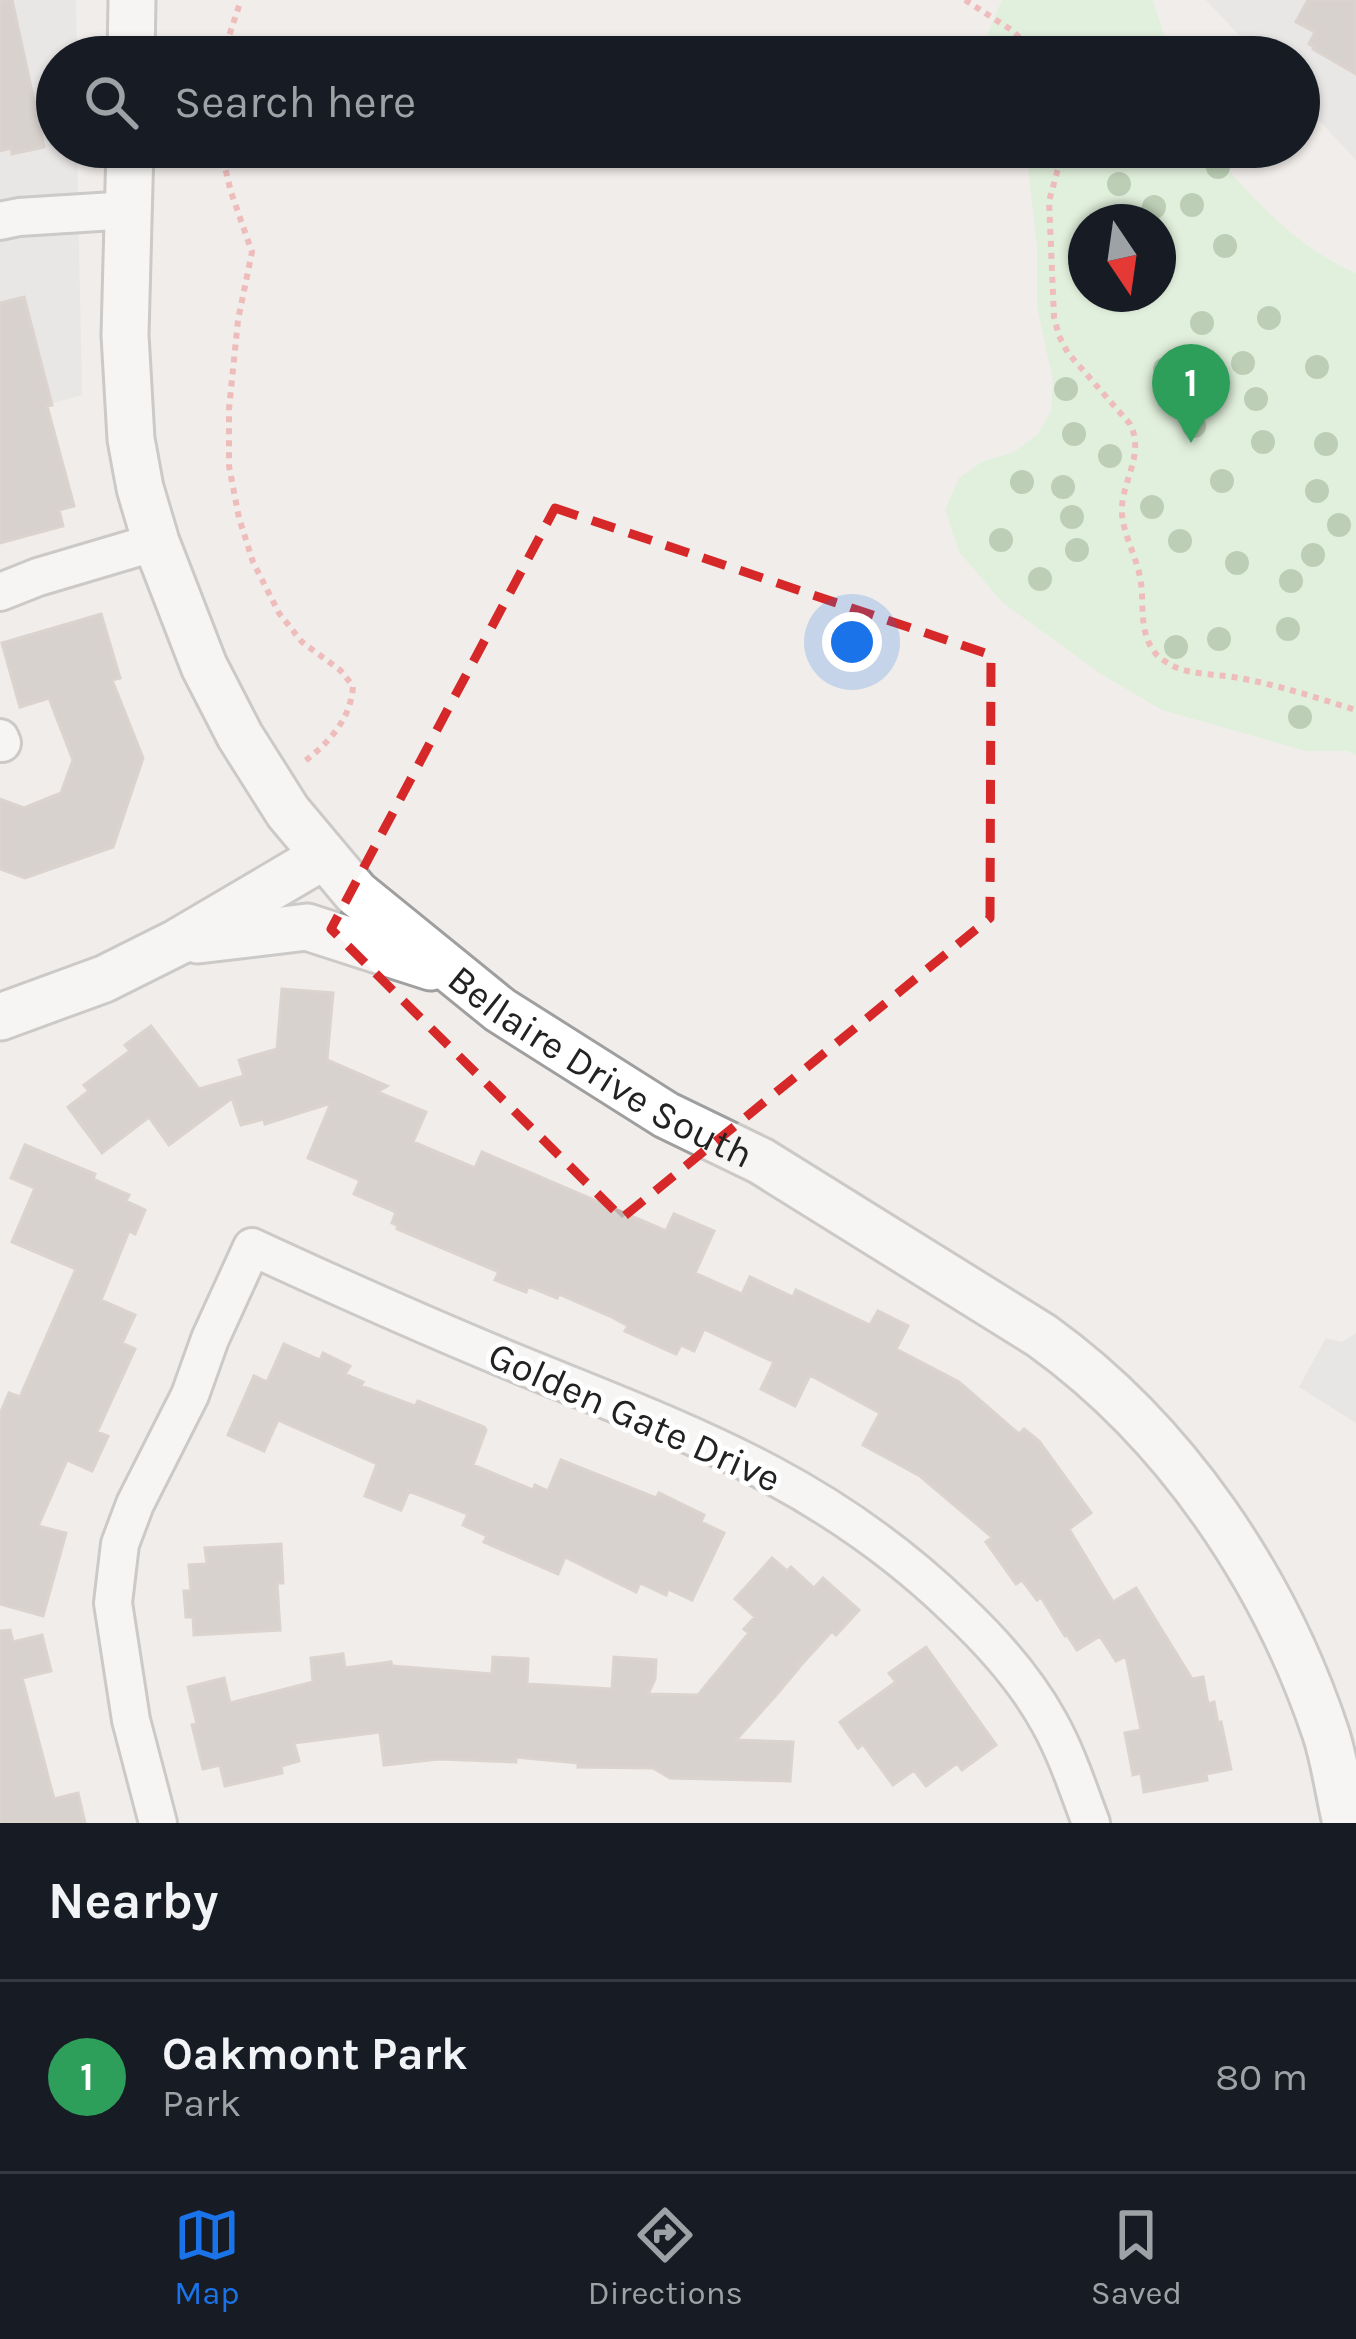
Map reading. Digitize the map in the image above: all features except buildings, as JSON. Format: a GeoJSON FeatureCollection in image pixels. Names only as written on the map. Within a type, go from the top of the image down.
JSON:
{"type":"FeatureCollection","features":[{"type":"Feature","properties":{"kind":"street"},"geometry":{"type":"LineString","coordinates":[[131,36],[132,0]]}},
{"type":"Feature","properties":{"kind":"street","name":"Bellaire Drive South"},"geometry":{"type":"LineString","coordinates":[[130,168],[124,335],[131,439],[140,488],[204,666],[240,736],[289,812],[356,893],[500,1010],[666,1115],[761,1161],[1042,1336],[1094,1378],[1152,1434],[1254,1574],[1286,1633],[1326,1736],[1346,1823]]}},
{"type":"Feature","properties":{"kind":"street"},"geometry":{"type":"LineString","coordinates":[[0,221],[130,211]]}},
{"type":"Feature","properties":{"kind":"street"},"geometry":{"type":"LineString","coordinates":[[0,592],[156,542]]}},
{"type":"Feature","properties":{"kind":"street"},"geometry":{"type":"LineString","coordinates":[[0,1017],[104,979],[178,942],[324,856]]}},
{"type":"Feature","properties":{"kind":"street"},"geometry":{"type":"LineString","coordinates":[[178,942],[307,927],[458,975]]}},
{"type":"Feature","properties":{"kind":"street","name":"Golden Gate Drive"},"geometry":{"type":"LineString","coordinates":[[158,1823],[131,1720],[113,1604],[120,1544],[190,1396],[252,1247],[403,1317],[707,1441],[788,1481],[859,1525],[925,1577],[1016,1671],[1049,1721],[1091,1823]]}},
{"type":"Feature","properties":{"kind":"path"},"geometry":{"type":"LineString","coordinates":[[229,36],[241,0]]}},
{"type":"Feature","properties":{"kind":"path"},"geometry":{"type":"LineString","coordinates":[[965,0],[1017,36]]}},
{"type":"Feature","properties":{"kind":"path"},"geometry":{"type":"LineString","coordinates":[[225,168],[252,252],[238,320],[228,423],[229,466],[239,518],[253,562],[279,613],[302,642],[340,670],[353,686],[351,703],[335,733],[272,786]]}},
{"type":"Feature","properties":{"kind":"path"},"geometry":{"type":"LineString","coordinates":[[1058,168],[1049,201],[1054,317],[1068,353],[1135,433],[1136,454],[1121,509],[1140,574],[1144,624],[1153,650],[1172,666],[1258,682],[1356,710]]}},
{"type":"Feature","properties":{"kind":"highlighted area"},"geometry":{"type":"Polygon","coordinates":[[[555,508],[991,655],[990,918],[622,1218],[331,929],[555,508]]]}},
{"type":"Feature","properties":{"kind":"shaded area"},"geometry":{"type":"Polygon","coordinates":[[[0,0],[76,0],[77,36],[36,36],[36,168],[77,168],[82,395],[0,418],[0,0]]]}},
{"type":"Feature","properties":{"kind":"shaded area"},"geometry":{"type":"Polygon","coordinates":[[[1206,0],[1356,0],[1356,160],[1320,121],[1320,36],[1240,36],[1206,0]]]}},
{"type":"Feature","properties":{"kind":"shaded area"},"geometry":{"type":"Polygon","coordinates":[[[1356,1333],[1356,1423],[1299,1387],[1326,1338],[1342,1342],[1356,1333]]]}},
{"type":"Feature","properties":{"kind":"green space"},"geometry":{"type":"Polygon","coordinates":[[[1002,0],[1153,0],[1164,36],[987,36],[1002,0]]]}},
{"type":"Feature","properties":{"kind":"green space"},"geometry":{"type":"Polygon","coordinates":[[[1028,168],[1227,168],[1294,235],[1356,273],[1356,755],[1306,751],[1162,710],[1101,674],[1002,602],[959,552],[945,510],[959,478],[983,461],[1014,452],[1038,434],[1051,410],[1053,381],[1037,307],[1037,248],[1028,168]]]}},
{"type":"Feature","properties":{"kind":"place","name":"Oakmont Park"},"geometry":{"type":"Point","coordinates":[1191,443]}}]}
